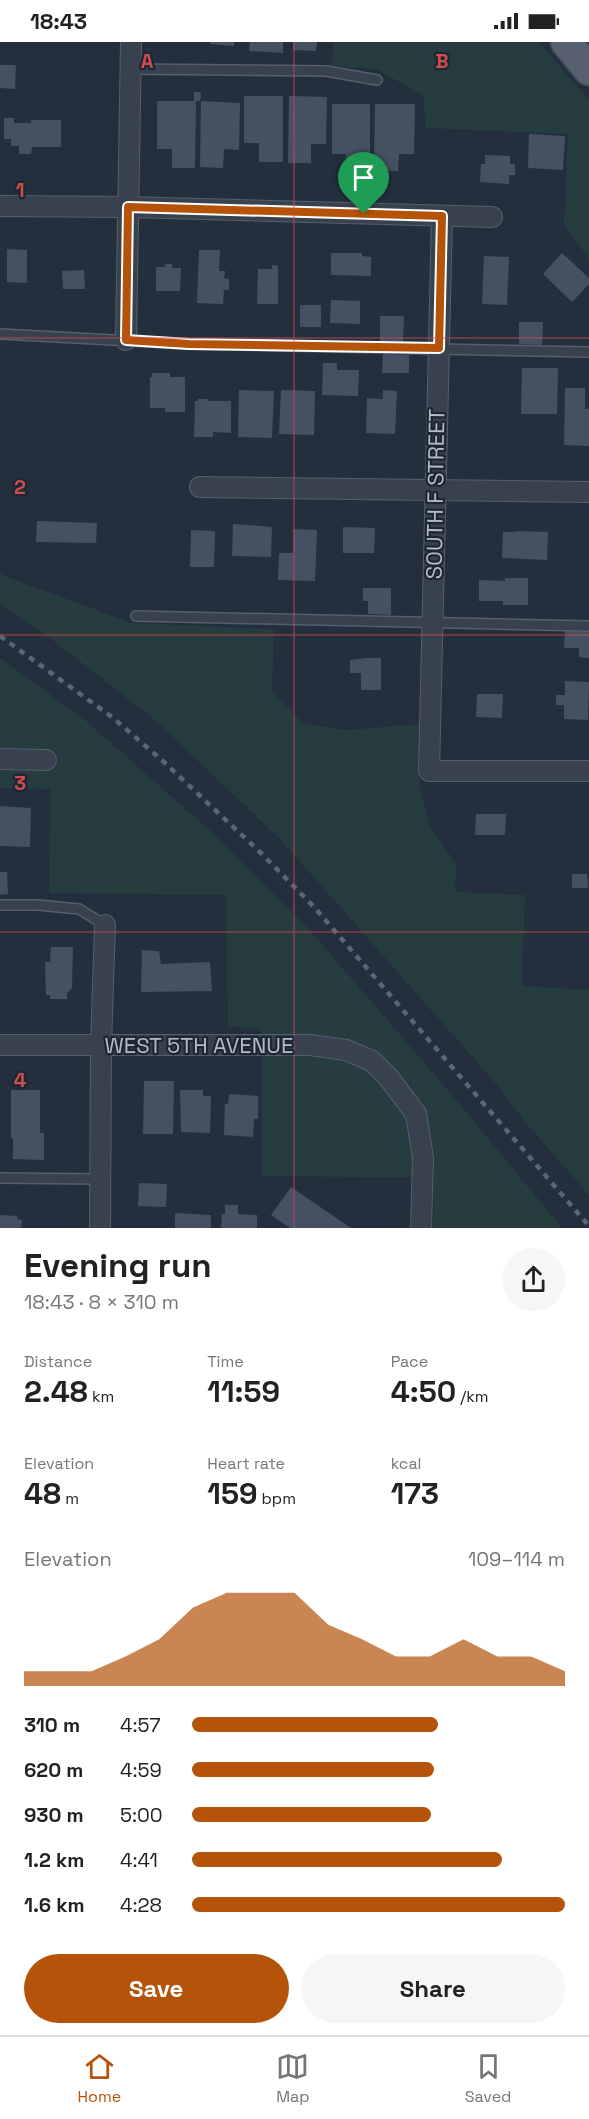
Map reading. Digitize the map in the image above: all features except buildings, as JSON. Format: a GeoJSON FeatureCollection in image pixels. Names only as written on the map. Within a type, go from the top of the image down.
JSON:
{"type":"FeatureCollection","features":[{"type":"Feature","properties":{"kind":"main road"},"geometry":{"type":"LineString","coordinates":[[566,42],[589,70]]}},
{"type":"Feature","properties":{"kind":"street"},"geometry":{"type":"LineString","coordinates":[[126,340],[131,42]]}},
{"type":"Feature","properties":{"kind":"street"},"geometry":{"type":"LineString","coordinates":[[0,206],[128,207],[492,217]]}},
{"type":"Feature","properties":{"kind":"street","name":"SOUTH F STREET"},"geometry":{"type":"LineString","coordinates":[[442,216],[429,771],[589,771]]}},
{"type":"Feature","properties":{"kind":"street"},"geometry":{"type":"LineString","coordinates":[[200,487],[589,492]]}},
{"type":"Feature","properties":{"kind":"street"},"geometry":{"type":"LineString","coordinates":[[0,759],[46,760]]}},
{"type":"Feature","properties":{"kind":"street"},"geometry":{"type":"LineString","coordinates":[[100,1228],[101,1046],[105,925]]}},
{"type":"Feature","properties":{"kind":"street","name":"WEST 5TH AVENUE"},"geometry":{"type":"LineString","coordinates":[[0,1045],[310,1045],[346,1050],[372,1061],[388,1077],[416,1114],[423,1158],[421,1228]]}},
{"type":"Feature","properties":{"kind":"lane"},"geometry":{"type":"LineString","coordinates":[[130,69],[326,71],[377,80]]}},
{"type":"Feature","properties":{"kind":"lane"},"geometry":{"type":"LineString","coordinates":[[0,334],[189,344],[589,352]]}},
{"type":"Feature","properties":{"kind":"lane"},"geometry":{"type":"LineString","coordinates":[[136,616],[589,626]]}},
{"type":"Feature","properties":{"kind":"lane"},"geometry":{"type":"LineString","coordinates":[[0,904],[80,909],[105,925]]}},
{"type":"Feature","properties":{"kind":"lane"},"geometry":{"type":"LineString","coordinates":[[0,1178],[100,1179]]}},
{"type":"Feature","properties":{"kind":"green space"},"geometry":{"type":"Polygon","coordinates":[[[333,42],[539,42],[589,100],[589,259],[564,224],[568,134],[425,128],[424,96],[378,70],[332,65],[333,42]]]}},
{"type":"Feature","properties":{"kind":"green space"},"geometry":{"type":"Polygon","coordinates":[[[0,573],[132,623],[274,629],[272,691],[304,724],[348,730],[421,724],[419,785],[430,826],[456,864],[455,892],[525,895],[522,986],[589,990],[589,1195],[525,1122],[498,1086],[281,840],[155,720],[50,638],[0,605],[0,573]]]}},
{"type":"Feature","properties":{"kind":"green space"},"geometry":{"type":"Polygon","coordinates":[[[0,658],[85,720],[215,835],[306,926],[448,1090],[562,1228],[433,1228],[434,1178],[262,1176],[261,1028],[228,1027],[226,895],[49,893],[50,789],[0,788],[0,658]]]}},
{"type":"Feature","properties":{"kind":"railway"},"geometry":{"type":"LineString","coordinates":[[0,636],[112,717],[164,762],[262,854],[315,908],[589,1226]]}},
{"type":"Feature","properties":{"kind":"route"},"geometry":{"type":"LineString","coordinates":[[128,207],[364,214],[442,216],[439,348],[189,344],[126,340],[128,207]]}}]}
